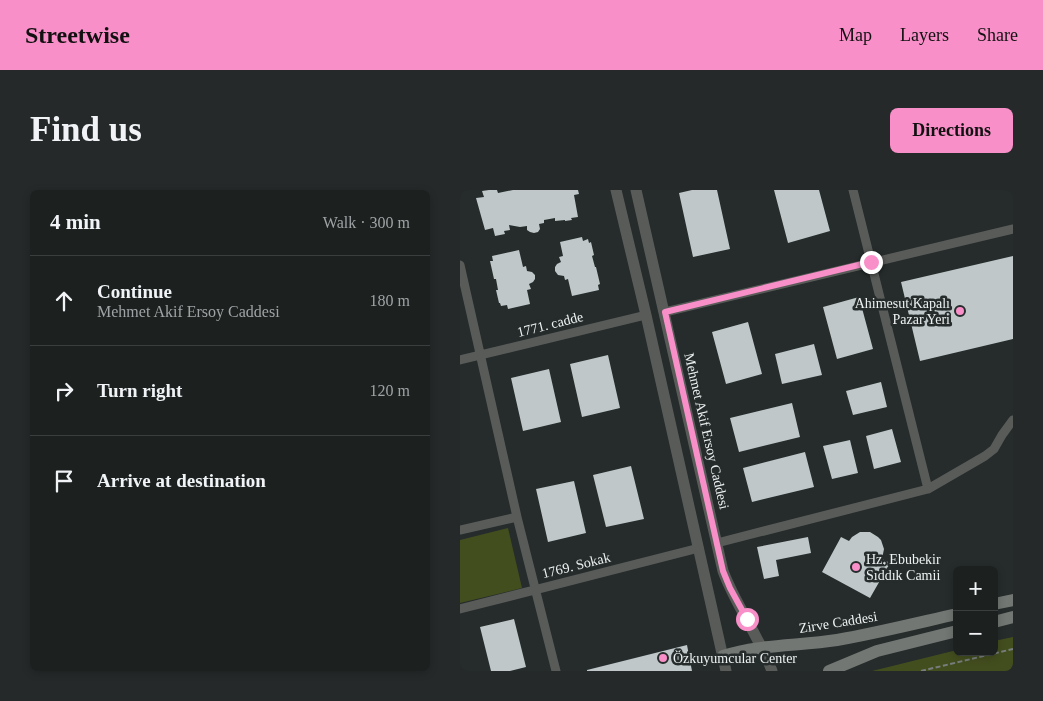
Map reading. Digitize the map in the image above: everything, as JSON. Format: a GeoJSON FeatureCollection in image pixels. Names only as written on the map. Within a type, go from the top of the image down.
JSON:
{"type":"FeatureCollection","features":[{"type":"Feature","properties":{"kind":"main road"},"geometry":{"type":"LineString","coordinates":[[998,603],[1013,600]]}},
{"type":"Feature","properties":{"kind":"main road","name":"Zirve Caddesi"},"geometry":{"type":"LineString","coordinates":[[723,656],[762,647],[836,640],[953,615]]}},
{"type":"Feature","properties":{"kind":"main road"},"geometry":{"type":"LineString","coordinates":[[998,621],[1013,617]]}},
{"type":"Feature","properties":{"kind":"main road"},"geometry":{"type":"LineString","coordinates":[[829,671],[878,650],[953,632]]}},
{"type":"Feature","properties":{"kind":"street"},"geometry":{"type":"LineString","coordinates":[[616,190],[726,671]]}},
{"type":"Feature","properties":{"kind":"street","name":"Mehmet Akif Ersoy Caddesi"},"geometry":{"type":"LineString","coordinates":[[636,190],[723,571],[730,588],[762,647],[772,671]]}},
{"type":"Feature","properties":{"kind":"street"},"geometry":{"type":"LineString","coordinates":[[853,190],[928,489]]}},
{"type":"Feature","properties":{"kind":"street"},"geometry":{"type":"LineString","coordinates":[[665,312],[1013,229]]}},
{"type":"Feature","properties":{"kind":"street"},"geometry":{"type":"LineString","coordinates":[[460,265],[535,589],[556,671]]}},
{"type":"Feature","properties":{"kind":"street","name":"1771. cadde"},"geometry":{"type":"LineString","coordinates":[[460,360],[646,315]]}},
{"type":"Feature","properties":{"kind":"street"},"geometry":{"type":"LineString","coordinates":[[717,543],[928,489],[981,459],[994,449],[1013,420]]}},
{"type":"Feature","properties":{"kind":"street"},"geometry":{"type":"LineString","coordinates":[[460,530],[518,517]]}},
{"type":"Feature","properties":{"kind":"street","name":"1769. Sokak"},"geometry":{"type":"LineString","coordinates":[[460,609],[699,548]]}},
{"type":"Feature","properties":{"kind":"path"},"geometry":{"type":"LineString","coordinates":[[921,671],[1013,648]]}},
{"type":"Feature","properties":{"kind":"green space"},"geometry":{"type":"Polygon","coordinates":[[[508,528],[522,588],[460,603],[460,540],[508,528]]]}},
{"type":"Feature","properties":{"kind":"green space"},"geometry":{"type":"Polygon","coordinates":[[[1013,637],[1013,671],[872,671],[953,651],[953,656],[998,656],[998,640],[1013,637]]]}},
{"type":"Feature","properties":{"kind":"building"},"geometry":{"type":"Polygon","coordinates":[[[497,190],[498,193],[513,190],[578,190],[579,194],[574,195],[578,217],[565,221],[555,221],[555,218],[544,220],[544,223],[539,224],[540,229],[538,232],[534,233],[527,230],[527,226],[509,225],[510,230],[504,231],[505,234],[495,236],[493,228],[485,230],[476,198],[484,197],[482,191],[497,190]]]}},
{"type":"Feature","properties":{"kind":"building"},"geometry":{"type":"Polygon","coordinates":[[[692,190],[717,190],[730,249],[693,257],[679,193],[692,190]]]}},
{"type":"Feature","properties":{"kind":"building"},"geometry":{"type":"Polygon","coordinates":[[[774,190],[819,190],[830,231],[788,243],[774,190]]]}},
{"type":"Feature","properties":{"kind":"building"},"geometry":{"type":"Polygon","coordinates":[[[582,237],[583,241],[588,239],[589,243],[591,242],[594,255],[592,256],[600,284],[598,285],[599,290],[572,296],[568,279],[565,280],[564,276],[558,275],[555,267],[561,262],[559,257],[563,256],[560,242],[582,237]]]}},
{"type":"Feature","properties":{"kind":"building"},"geometry":{"type":"Polygon","coordinates":[[[519,250],[523,267],[526,266],[527,271],[535,275],[535,279],[529,284],[531,289],[527,290],[530,304],[508,309],[507,305],[501,306],[499,303],[496,279],[494,279],[490,261],[493,261],[492,256],[519,250]]]}},
{"type":"Feature","properties":{"kind":"building","name":"Ahimesut Kapalı Pazar Yeri"},"geometry":{"type":"Polygon","coordinates":[[[1013,256],[1013,339],[920,361],[901,282],[1013,256]]]}},
{"type":"Feature","properties":{"kind":"building"},"geometry":{"type":"Polygon","coordinates":[[[859,297],[873,349],[837,359],[823,307],[859,297]]]}},
{"type":"Feature","properties":{"kind":"building"},"geometry":{"type":"Polygon","coordinates":[[[748,322],[762,374],[726,384],[712,332],[748,322]]]}},
{"type":"Feature","properties":{"kind":"building"},"geometry":{"type":"Polygon","coordinates":[[[814,344],[822,375],[782,384],[775,354],[814,344]]]}},
{"type":"Feature","properties":{"kind":"building"},"geometry":{"type":"Polygon","coordinates":[[[608,355],[620,408],[582,417],[570,364],[608,355]]]}},
{"type":"Feature","properties":{"kind":"building"},"geometry":{"type":"Polygon","coordinates":[[[549,369],[561,422],[523,431],[511,378],[549,369]]]}},
{"type":"Feature","properties":{"kind":"building"},"geometry":{"type":"Polygon","coordinates":[[[881,382],[887,407],[853,415],[846,391],[881,382]]]}},
{"type":"Feature","properties":{"kind":"building"},"geometry":{"type":"Polygon","coordinates":[[[792,403],[800,437],[739,452],[730,418],[792,403]]]}},
{"type":"Feature","properties":{"kind":"building"},"geometry":{"type":"Polygon","coordinates":[[[892,429],[901,462],[874,469],[866,436],[892,429]]]}},
{"type":"Feature","properties":{"kind":"building"},"geometry":{"type":"Polygon","coordinates":[[[850,440],[858,473],[832,479],[823,446],[850,440]]]}},
{"type":"Feature","properties":{"kind":"building"},"geometry":{"type":"Polygon","coordinates":[[[805,452],[814,487],[752,502],[743,468],[805,452]]]}},
{"type":"Feature","properties":{"kind":"building"},"geometry":{"type":"Polygon","coordinates":[[[631,466],[644,519],[606,527],[593,475],[631,466]]]}},
{"type":"Feature","properties":{"kind":"building"},"geometry":{"type":"Polygon","coordinates":[[[574,481],[586,533],[548,542],[536,489],[574,481]]]}},
{"type":"Feature","properties":{"kind":"building","name":"Hz. Ebubekir Sıddık Camii"},"geometry":{"type":"Polygon","coordinates":[[[860,532],[870,532],[881,540],[884,549],[882,559],[890,563],[870,598],[822,572],[841,537],[849,541],[860,532]]]}},
{"type":"Feature","properties":{"kind":"building"},"geometry":{"type":"Polygon","coordinates":[[[808,537],[811,553],[776,560],[779,576],[764,579],[757,547],[808,537]]]}},
{"type":"Feature","properties":{"kind":"building"},"geometry":{"type":"Polygon","coordinates":[[[514,619],[526,667],[510,671],[491,671],[480,627],[514,619]]]}},
{"type":"Feature","properties":{"kind":"building","name":"Özkuyumcular Center"},"geometry":{"type":"Polygon","coordinates":[[[687,645],[692,671],[587,671],[587,670],[687,645]]]}},
{"type":"Feature","properties":{"kind":"place","name":"Ahimesut Kapalı Pazar Yeri"},"geometry":{"type":"Point","coordinates":[960,311]}},
{"type":"Feature","properties":{"kind":"place","name":"Hz. Ebubekir Sıddık Camii"},"geometry":{"type":"Point","coordinates":[856,567]}},
{"type":"Feature","properties":{"kind":"place","name":"Özkuyumcular Center"},"geometry":{"type":"Point","coordinates":[663,658]}},
{"type":"Feature","properties":{"kind":"route"},"geometry":{"type":"LineString","coordinates":[[747,619],[723,571],[665,312],[871,262]]}}]}
